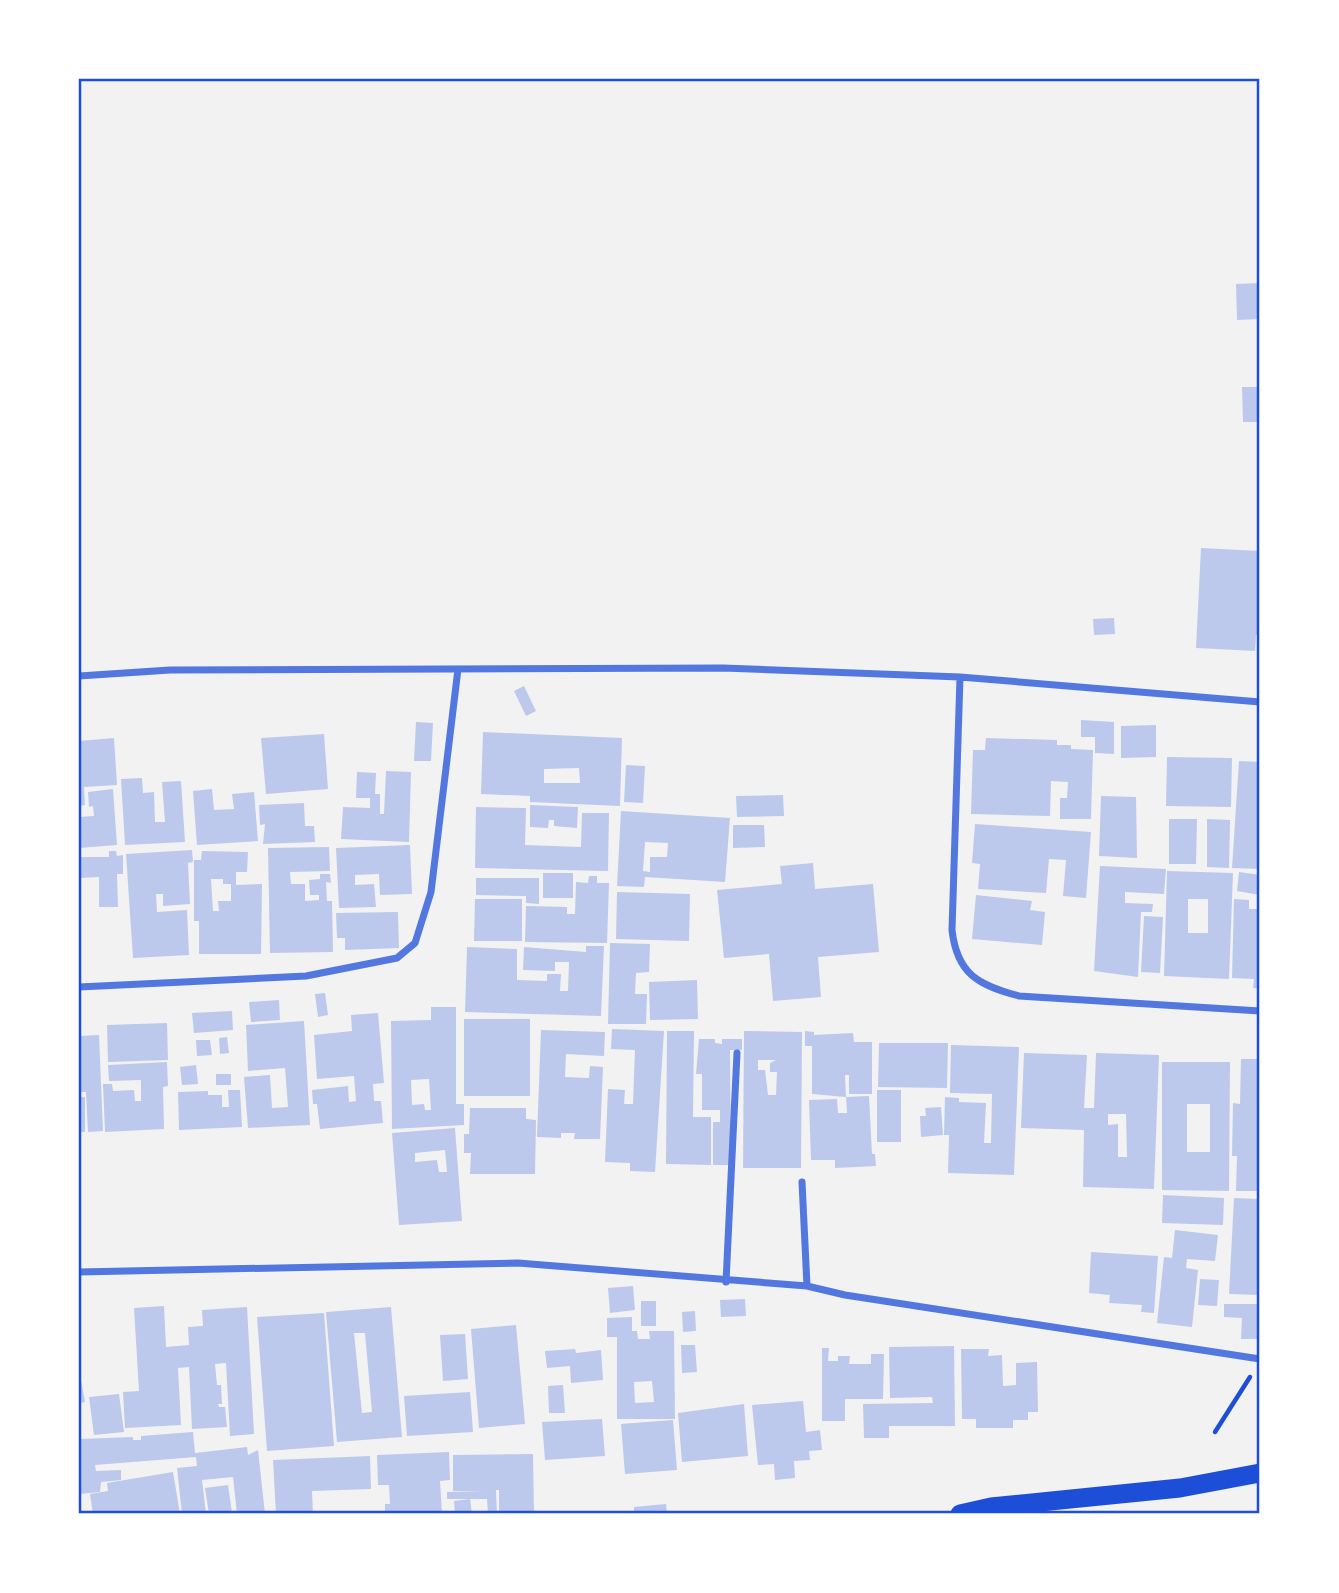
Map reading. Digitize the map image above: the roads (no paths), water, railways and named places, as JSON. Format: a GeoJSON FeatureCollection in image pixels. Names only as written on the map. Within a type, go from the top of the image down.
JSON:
{"type":"FeatureCollection","features":[{"type":"Feature","properties":{"kind":"highway"},"geometry":{"type":"LineString","coordinates":[[960,1514],[991,1507],[1180,1488],[1260,1473]]}},
{"type":"Feature","properties":{"kind":"street"},"geometry":{"type":"LineString","coordinates":[[79,676],[170,670],[723,668],[960,677],[1260,702]]}},
{"type":"Feature","properties":{"kind":"street"},"geometry":{"type":"LineString","coordinates":[[79,987],[306,976],[397,958],[415,943],[431,892],[458,669]]}},
{"type":"Feature","properties":{"kind":"street"},"geometry":{"type":"LineString","coordinates":[[960,677],[952,930],[955,956],[970,973],[992,988],[1019,996],[1260,1011]]}},
{"type":"Feature","properties":{"kind":"street"},"geometry":{"type":"LineString","coordinates":[[726,1282],[737,1053]]}},
{"type":"Feature","properties":{"kind":"street"},"geometry":{"type":"LineString","coordinates":[[802,1182],[807,1286]]}},
{"type":"Feature","properties":{"kind":"street"},"geometry":{"type":"LineString","coordinates":[[79,1272],[517,1263],[726,1282],[807,1286],[1260,1359]]}}]}
